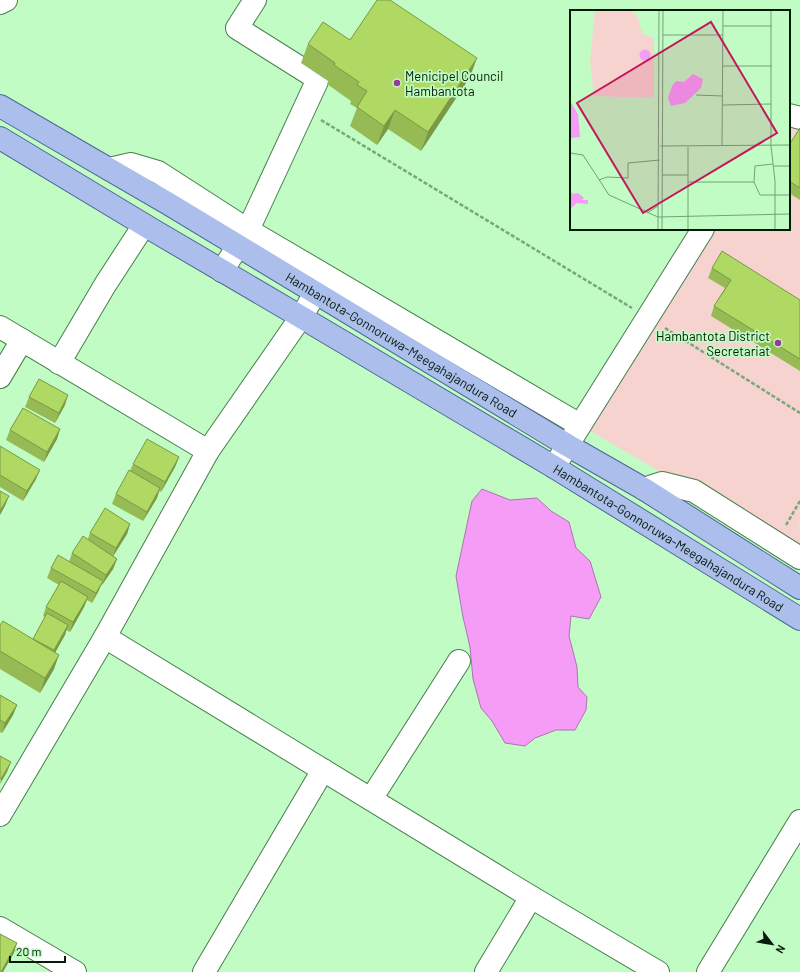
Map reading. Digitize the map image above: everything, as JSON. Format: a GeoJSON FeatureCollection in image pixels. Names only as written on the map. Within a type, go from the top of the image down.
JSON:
{"type":"FeatureCollection","features":[{"type":"Feature","properties":{"kind":"main road","name":"Hambantota-Gonnoruwa-Meegahajandura Road"},"geometry":{"type":"LineString","coordinates":[[0,106],[109,169],[243,238],[316,292],[567,445],[644,489],[800,588]]}},
{"type":"Feature","properties":{"kind":"main road","name":"Hambantota-Gonnoruwa-Meegahajandura Road"},"geometry":{"type":"LineString","coordinates":[[0,138],[144,225],[554,467],[800,619]]}},
{"type":"Feature","properties":{"kind":"street"},"geometry":{"type":"LineString","coordinates":[[0,3],[6,0]]}},
{"type":"Feature","properties":{"kind":"street"},"geometry":{"type":"LineString","coordinates":[[222,271],[243,238],[318,79],[237,28],[255,0]]}},
{"type":"Feature","properties":{"kind":"street"},"geometry":{"type":"LineString","coordinates":[[790,115],[800,118]]}},
{"type":"Feature","properties":{"kind":"street"},"geometry":{"type":"LineString","coordinates":[[59,363],[105,285],[144,225]]}},
{"type":"Feature","properties":{"kind":"street"},"geometry":{"type":"LineString","coordinates":[[554,467],[702,230]]}},
{"type":"Feature","properties":{"kind":"street"},"geometry":{"type":"LineString","coordinates":[[243,238],[580,425]]}},
{"type":"Feature","properties":{"kind":"street"},"geometry":{"type":"LineString","coordinates":[[0,814],[105,637],[208,451],[301,317],[316,292]]}},
{"type":"Feature","properties":{"kind":"street"},"geometry":{"type":"LineString","coordinates":[[0,327],[208,451]]}},
{"type":"Feature","properties":{"kind":"street"},"geometry":{"type":"LineString","coordinates":[[0,377],[22,340]]}},
{"type":"Feature","properties":{"kind":"street"},"geometry":{"type":"LineString","coordinates":[[644,489],[662,483],[694,491],[800,558]]}},
{"type":"Feature","properties":{"kind":"street"},"geometry":{"type":"LineString","coordinates":[[105,637],[531,897],[658,972]]}},
{"type":"Feature","properties":{"kind":"street"},"geometry":{"type":"LineString","coordinates":[[371,799],[459,661]]}},
{"type":"Feature","properties":{"kind":"street"},"geometry":{"type":"LineString","coordinates":[[204,972],[323,770]]}},
{"type":"Feature","properties":{"kind":"street"},"geometry":{"type":"LineString","coordinates":[[708,972],[800,820]]}},
{"type":"Feature","properties":{"kind":"street"},"geometry":{"type":"LineString","coordinates":[[486,972],[531,897]]}},
{"type":"Feature","properties":{"kind":"street"},"geometry":{"type":"LineString","coordinates":[[0,928],[75,972]]}},
{"type":"Feature","properties":{"kind":"path"},"geometry":{"type":"LineString","coordinates":[[304,110],[647,317],[800,413]]}},
{"type":"Feature","properties":{"kind":"path"},"geometry":{"type":"LineString","coordinates":[[782,530],[800,502]]}},
{"type":"Feature","properties":{"kind":"shaded area"},"geometry":{"type":"Polygon","coordinates":[[[790,115],[800,118],[800,520],[798,523],[800,525],[800,553],[580,425],[702,230],[790,230],[790,115]]]}},
{"type":"Feature","properties":{"kind":"shaded area"},"geometry":{"type":"Polygon","coordinates":[[[482,489],[510,500],[537,498],[551,511],[569,522],[576,548],[590,561],[601,597],[589,619],[571,616],[569,636],[577,667],[578,687],[587,697],[586,710],[575,730],[556,730],[535,738],[525,746],[505,743],[492,721],[481,708],[473,679],[470,647],[456,576],[472,501],[482,489]]]}},
{"type":"Feature","properties":{"kind":"building","name":"Menicipel Council Hambantota"},"geometry":{"type":"Polygon","coordinates":[[[377,0],[390,0],[477,58],[428,132],[395,110],[384,126],[357,107],[367,91],[357,85],[359,82],[334,65],[335,63],[308,44],[323,22],[350,40],[377,0]]]}},
{"type":"Feature","properties":{"kind":"building"},"geometry":{"type":"Polygon","coordinates":[[[800,128],[800,188],[790,182],[790,143],[800,128]]]}},
{"type":"Feature","properties":{"kind":"building","name":"Hambantota District Secretariat"},"geometry":{"type":"Polygon","coordinates":[[[722,251],[800,300],[800,359],[714,306],[731,280],[712,268],[722,251]]]}},
{"type":"Feature","properties":{"kind":"building"},"geometry":{"type":"Polygon","coordinates":[[[39,379],[68,395],[59,413],[29,397],[39,379]]]}},
{"type":"Feature","properties":{"kind":"building"},"geometry":{"type":"Polygon","coordinates":[[[23,408],[60,429],[47,452],[10,430],[23,408]]]}},
{"type":"Feature","properties":{"kind":"building"},"geometry":{"type":"Polygon","coordinates":[[[147,439],[179,457],[165,482],[133,464],[147,439]]]}},
{"type":"Feature","properties":{"kind":"building"},"geometry":{"type":"Polygon","coordinates":[[[0,446],[40,470],[27,491],[0,475],[0,446]]]}},
{"type":"Feature","properties":{"kind":"building"},"geometry":{"type":"Polygon","coordinates":[[[129,470],[160,488],[147,512],[116,494],[129,470]]]}},
{"type":"Feature","properties":{"kind":"building"},"geometry":{"type":"Polygon","coordinates":[[[0,491],[9,496],[0,511],[0,491]]]}},
{"type":"Feature","properties":{"kind":"building"},"geometry":{"type":"Polygon","coordinates":[[[105,508],[130,524],[116,548],[90,533],[105,508]]]}},
{"type":"Feature","properties":{"kind":"building"},"geometry":{"type":"Polygon","coordinates":[[[83,536],[117,559],[106,575],[72,553],[83,536]]]}},
{"type":"Feature","properties":{"kind":"building"},"geometry":{"type":"Polygon","coordinates":[[[58,555],[103,581],[96,593],[51,568],[58,555]]]}},
{"type":"Feature","properties":{"kind":"building"},"geometry":{"type":"Polygon","coordinates":[[[61,581],[88,597],[73,622],[46,607],[61,581]]]}},
{"type":"Feature","properties":{"kind":"building"},"geometry":{"type":"Polygon","coordinates":[[[47,613],[68,625],[54,650],[33,639],[47,613]]]}},
{"type":"Feature","properties":{"kind":"building"},"geometry":{"type":"Polygon","coordinates":[[[3,621],[59,655],[45,678],[0,651],[0,625],[3,621]]]}},
{"type":"Feature","properties":{"kind":"building"},"geometry":{"type":"Polygon","coordinates":[[[0,695],[17,705],[5,723],[0,720],[0,695]]]}},
{"type":"Feature","properties":{"kind":"building"},"geometry":{"type":"Polygon","coordinates":[[[0,756],[11,762],[1,779],[0,779],[0,756]]]}},
{"type":"Feature","properties":{"kind":"building"},"geometry":{"type":"Polygon","coordinates":[[[0,934],[17,943],[1,972],[0,972],[0,934]]]}},
{"type":"Feature","properties":{"kind":"place","name":"Menicipel Council Hambantota"},"geometry":{"type":"Point","coordinates":[397,83]}},
{"type":"Feature","properties":{"kind":"place","name":"Hambantota District Secretariat"},"geometry":{"type":"Point","coordinates":[778,343]}}]}
